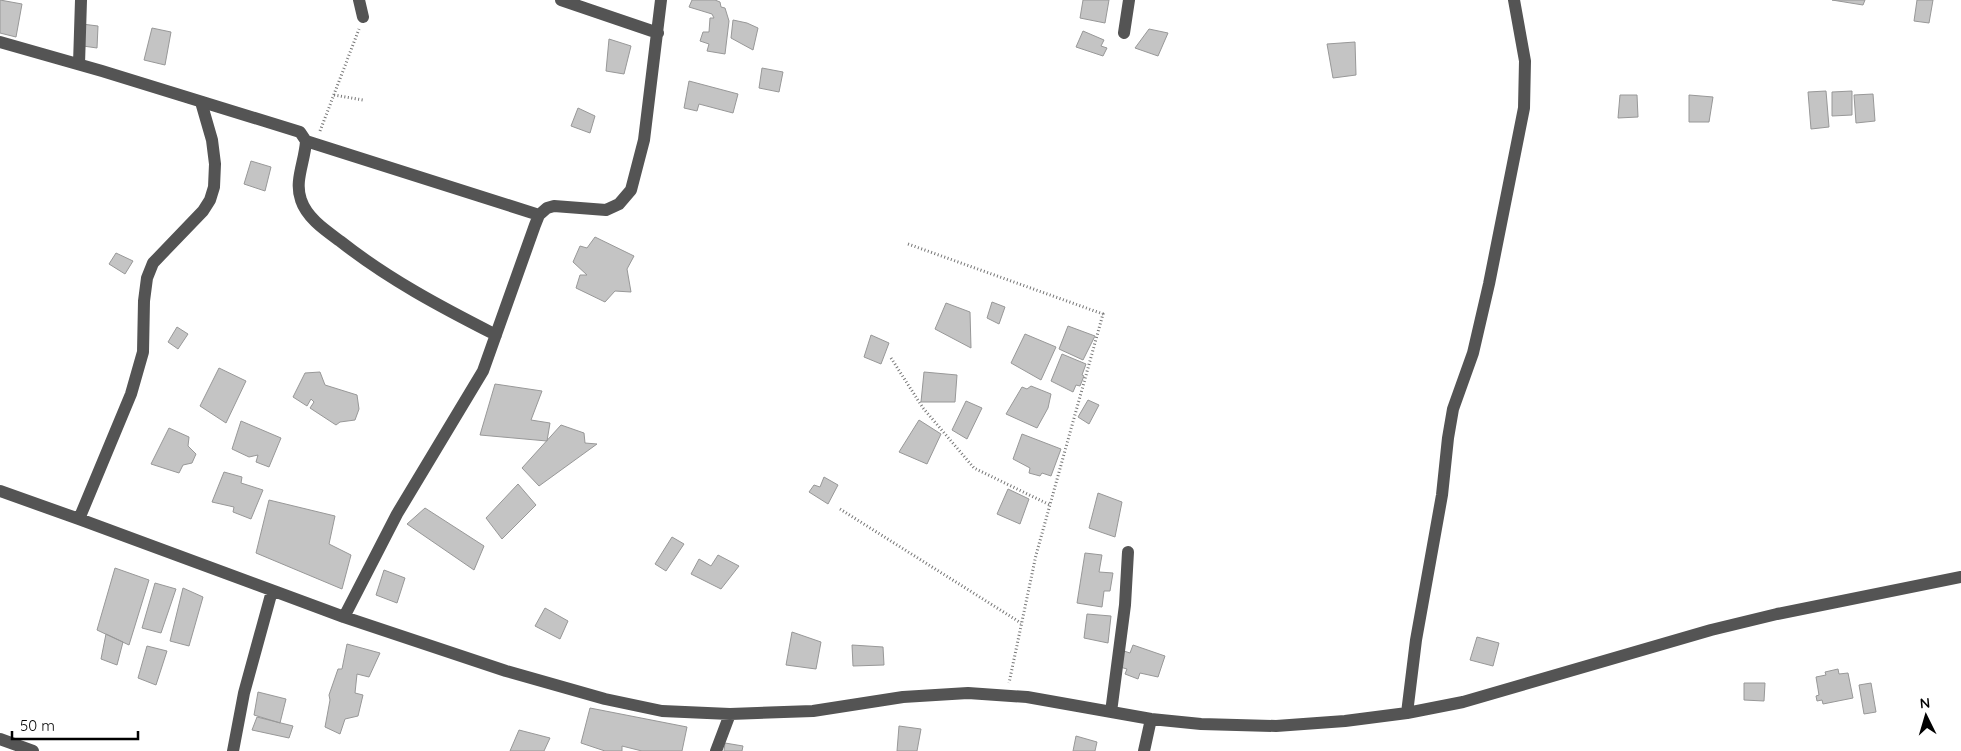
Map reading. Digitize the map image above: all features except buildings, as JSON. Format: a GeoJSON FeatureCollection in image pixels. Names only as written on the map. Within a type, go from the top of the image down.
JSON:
{"type":"FeatureCollection","features":[{"type":"Feature","properties":{"kind":"street"},"geometry":{"type":"LineString","coordinates":[[79,64],[81,0]]}},
{"type":"Feature","properties":{"kind":"street"},"geometry":{"type":"LineString","coordinates":[[359,0],[363,18]]}},
{"type":"Feature","properties":{"kind":"street"},"geometry":{"type":"LineString","coordinates":[[561,0],[658,32]]}},
{"type":"Feature","properties":{"kind":"street"},"geometry":{"type":"LineString","coordinates":[[344,617],[398,514],[483,371],[539,215],[547,208],[554,206],[606,210],[619,204],[631,190],[644,140],[661,0]]}},
{"type":"Feature","properties":{"kind":"street"},"geometry":{"type":"LineString","coordinates":[[1124,33],[1129,0]]}},
{"type":"Feature","properties":{"kind":"street"},"geometry":{"type":"LineString","coordinates":[[1407,713],[1416,640],[1442,494],[1448,438],[1454,409],[1473,353],[1524,108],[1525,61],[1514,0]]}},
{"type":"Feature","properties":{"kind":"street"},"geometry":{"type":"LineString","coordinates":[[0,42],[79,64],[300,132],[311,142],[539,215]]}},
{"type":"Feature","properties":{"kind":"street"},"geometry":{"type":"LineString","coordinates":[[78,519],[131,394],[141,361],[143,352],[144,301],[147,278],[153,262],[203,211],[210,200],[214,187],[216,164],[212,140],[201,102]]}},
{"type":"Feature","properties":{"kind":"street"},"geometry":{"type":"LineString","coordinates":[[311,142],[298,187],[308,213],[325,230],[369,264],[421,296],[496,335]]}},
{"type":"Feature","properties":{"kind":"street"},"geometry":{"type":"LineString","coordinates":[[0,492],[344,617],[506,671],[605,699],[662,711],[730,714],[813,711],[903,697],[968,693],[1027,697],[1151,719],[1200,724],[1276,726],[1345,721],[1407,713],[1463,702],[1739,623],[1961,577]]}},
{"type":"Feature","properties":{"kind":"street"},"geometry":{"type":"LineString","coordinates":[[1111,712],[1125,605],[1128,552]]}},
{"type":"Feature","properties":{"kind":"street"},"geometry":{"type":"LineString","coordinates":[[233,751],[244,693],[272,591]]}},
{"type":"Feature","properties":{"kind":"street"},"geometry":{"type":"LineString","coordinates":[[716,751],[730,714]]}},
{"type":"Feature","properties":{"kind":"street"},"geometry":{"type":"LineString","coordinates":[[1144,751],[1151,719]]}},
{"type":"Feature","properties":{"kind":"street"},"geometry":{"type":"LineString","coordinates":[[0,739],[33,751]]}},
{"type":"Feature","properties":{"kind":"path"},"geometry":{"type":"LineString","coordinates":[[311,142],[334,95],[363,18]]}},
{"type":"Feature","properties":{"kind":"path"},"geometry":{"type":"LineString","coordinates":[[334,95],[363,100]]}},
{"type":"Feature","properties":{"kind":"path"},"geometry":{"type":"LineString","coordinates":[[908,244],[1103,314],[1036,555],[1006,696]]}},
{"type":"Feature","properties":{"kind":"path"},"geometry":{"type":"LineString","coordinates":[[890,358],[923,408],[974,468],[1050,505]]}},
{"type":"Feature","properties":{"kind":"path"},"geometry":{"type":"LineString","coordinates":[[840,509],[1022,623]]}}]}
